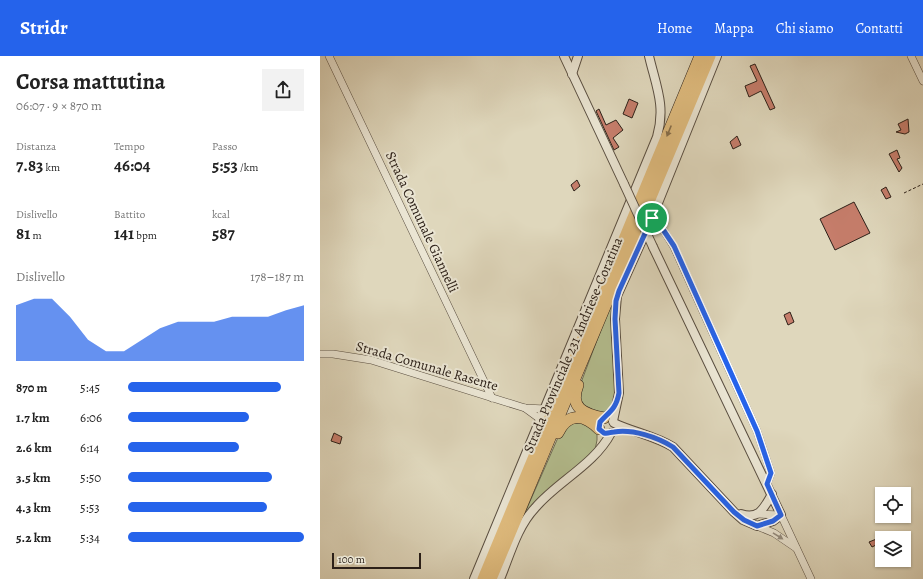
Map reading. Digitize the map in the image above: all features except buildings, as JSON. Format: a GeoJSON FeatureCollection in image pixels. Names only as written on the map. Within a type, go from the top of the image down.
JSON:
{"type":"FeatureCollection","features":[{"type":"Feature","properties":{"kind":"highway"},"geometry":{"type":"LineString","coordinates":[[675,115],[682,88],[694,56]]}},
{"type":"Feature","properties":{"kind":"highway","name":"Strada Provinciale 231 Andriese-Coratina"},"geometry":{"type":"LineString","coordinates":[[483,579],[700,56]]}},
{"type":"Feature","properties":{"kind":"highway","name":"Strada Provinciale 231 Andriese-Coratina"},"geometry":{"type":"LineString","coordinates":[[491,579],[710,56]]}},
{"type":"Feature","properties":{"kind":"highway"},"geometry":{"type":"LineString","coordinates":[[592,337],[590,353],[575,394],[575,401],[579,408],[586,414],[608,426]]}},
{"type":"Feature","properties":{"kind":"highway"},"geometry":{"type":"LineString","coordinates":[[536,473],[545,463],[562,425],[569,419],[577,417],[585,418],[592,422],[608,426]]}},
{"type":"Feature","properties":{"kind":"street","name":"Strada Comunale Giannelli"},"geometry":{"type":"LineString","coordinates":[[329,56],[492,398]]}},
{"type":"Feature","properties":{"kind":"street"},"geometry":{"type":"LineString","coordinates":[[564,56],[811,579]]}},
{"type":"Feature","properties":{"kind":"street"},"geometry":{"type":"LineString","coordinates":[[572,74],[578,56]]}},
{"type":"Feature","properties":{"kind":"street"},"geometry":{"type":"LineString","coordinates":[[474,579],[646,165],[659,129],[662,112],[661,101],[649,56]]}},
{"type":"Feature","properties":{"kind":"street"},"geometry":{"type":"LineString","coordinates":[[500,579],[523,523],[535,507],[590,460],[598,450],[608,426],[617,404],[619,393],[615,319],[616,301],[619,291],[652,218],[659,196],[717,56]]}},
{"type":"Feature","properties":{"kind":"street"},"geometry":{"type":"LineString","coordinates":[[911,56],[923,81]]}},
{"type":"Feature","properties":{"kind":"street"},"geometry":{"type":"LineString","coordinates":[[652,218],[664,231],[674,246],[757,431],[771,473],[767,484]]}},
{"type":"Feature","properties":{"kind":"street","name":"Strada Comunale Rasente"},"geometry":{"type":"LineString","coordinates":[[320,354],[341,355],[371,360],[525,408]]}},
{"type":"Feature","properties":{"kind":"street"},"geometry":{"type":"LineString","coordinates":[[525,408],[545,409]]}},
{"type":"Feature","properties":{"kind":"street"},"geometry":{"type":"LineString","coordinates":[[525,408],[540,419]]}},
{"type":"Feature","properties":{"kind":"street"},"geometry":{"type":"LineString","coordinates":[[608,426],[663,441],[673,447],[734,512],[744,520],[774,533],[796,548]]}},
{"type":"Feature","properties":{"kind":"street"},"geometry":{"type":"LineString","coordinates":[[758,514],[772,494]]}},
{"type":"Feature","properties":{"kind":"street"},"geometry":{"type":"LineString","coordinates":[[734,512],[750,517],[758,514],[781,515]]}},
{"type":"Feature","properties":{"kind":"street"},"geometry":{"type":"LineString","coordinates":[[757,526],[773,521],[781,515]]}},
{"type":"Feature","properties":{"kind":"path"},"geometry":{"type":"LineString","coordinates":[[904,193],[923,184]]}},
{"type":"Feature","properties":{"kind":"green space"},"geometry":{"type":"Polygon","coordinates":[[[614,295],[617,393],[614,404],[603,413],[580,405],[579,388],[614,295]]]}},
{"type":"Feature","properties":{"kind":"green space"},"geometry":{"type":"Polygon","coordinates":[[[582,422],[597,432],[595,450],[521,522],[560,433],[566,425],[582,422]]]}},
{"type":"Feature","properties":{"kind":"route"},"geometry":{"type":"LineString","coordinates":[[652,218],[664,231],[674,246],[757,431],[767,457],[771,473],[767,484],[781,515],[773,521],[757,526],[744,520],[734,512],[673,447],[663,441],[633,432],[612,432],[607,434],[599,429],[600,422],[606,418],[617,404],[619,393],[615,319],[616,301],[634,256],[644,238],[652,218]]}}]}
